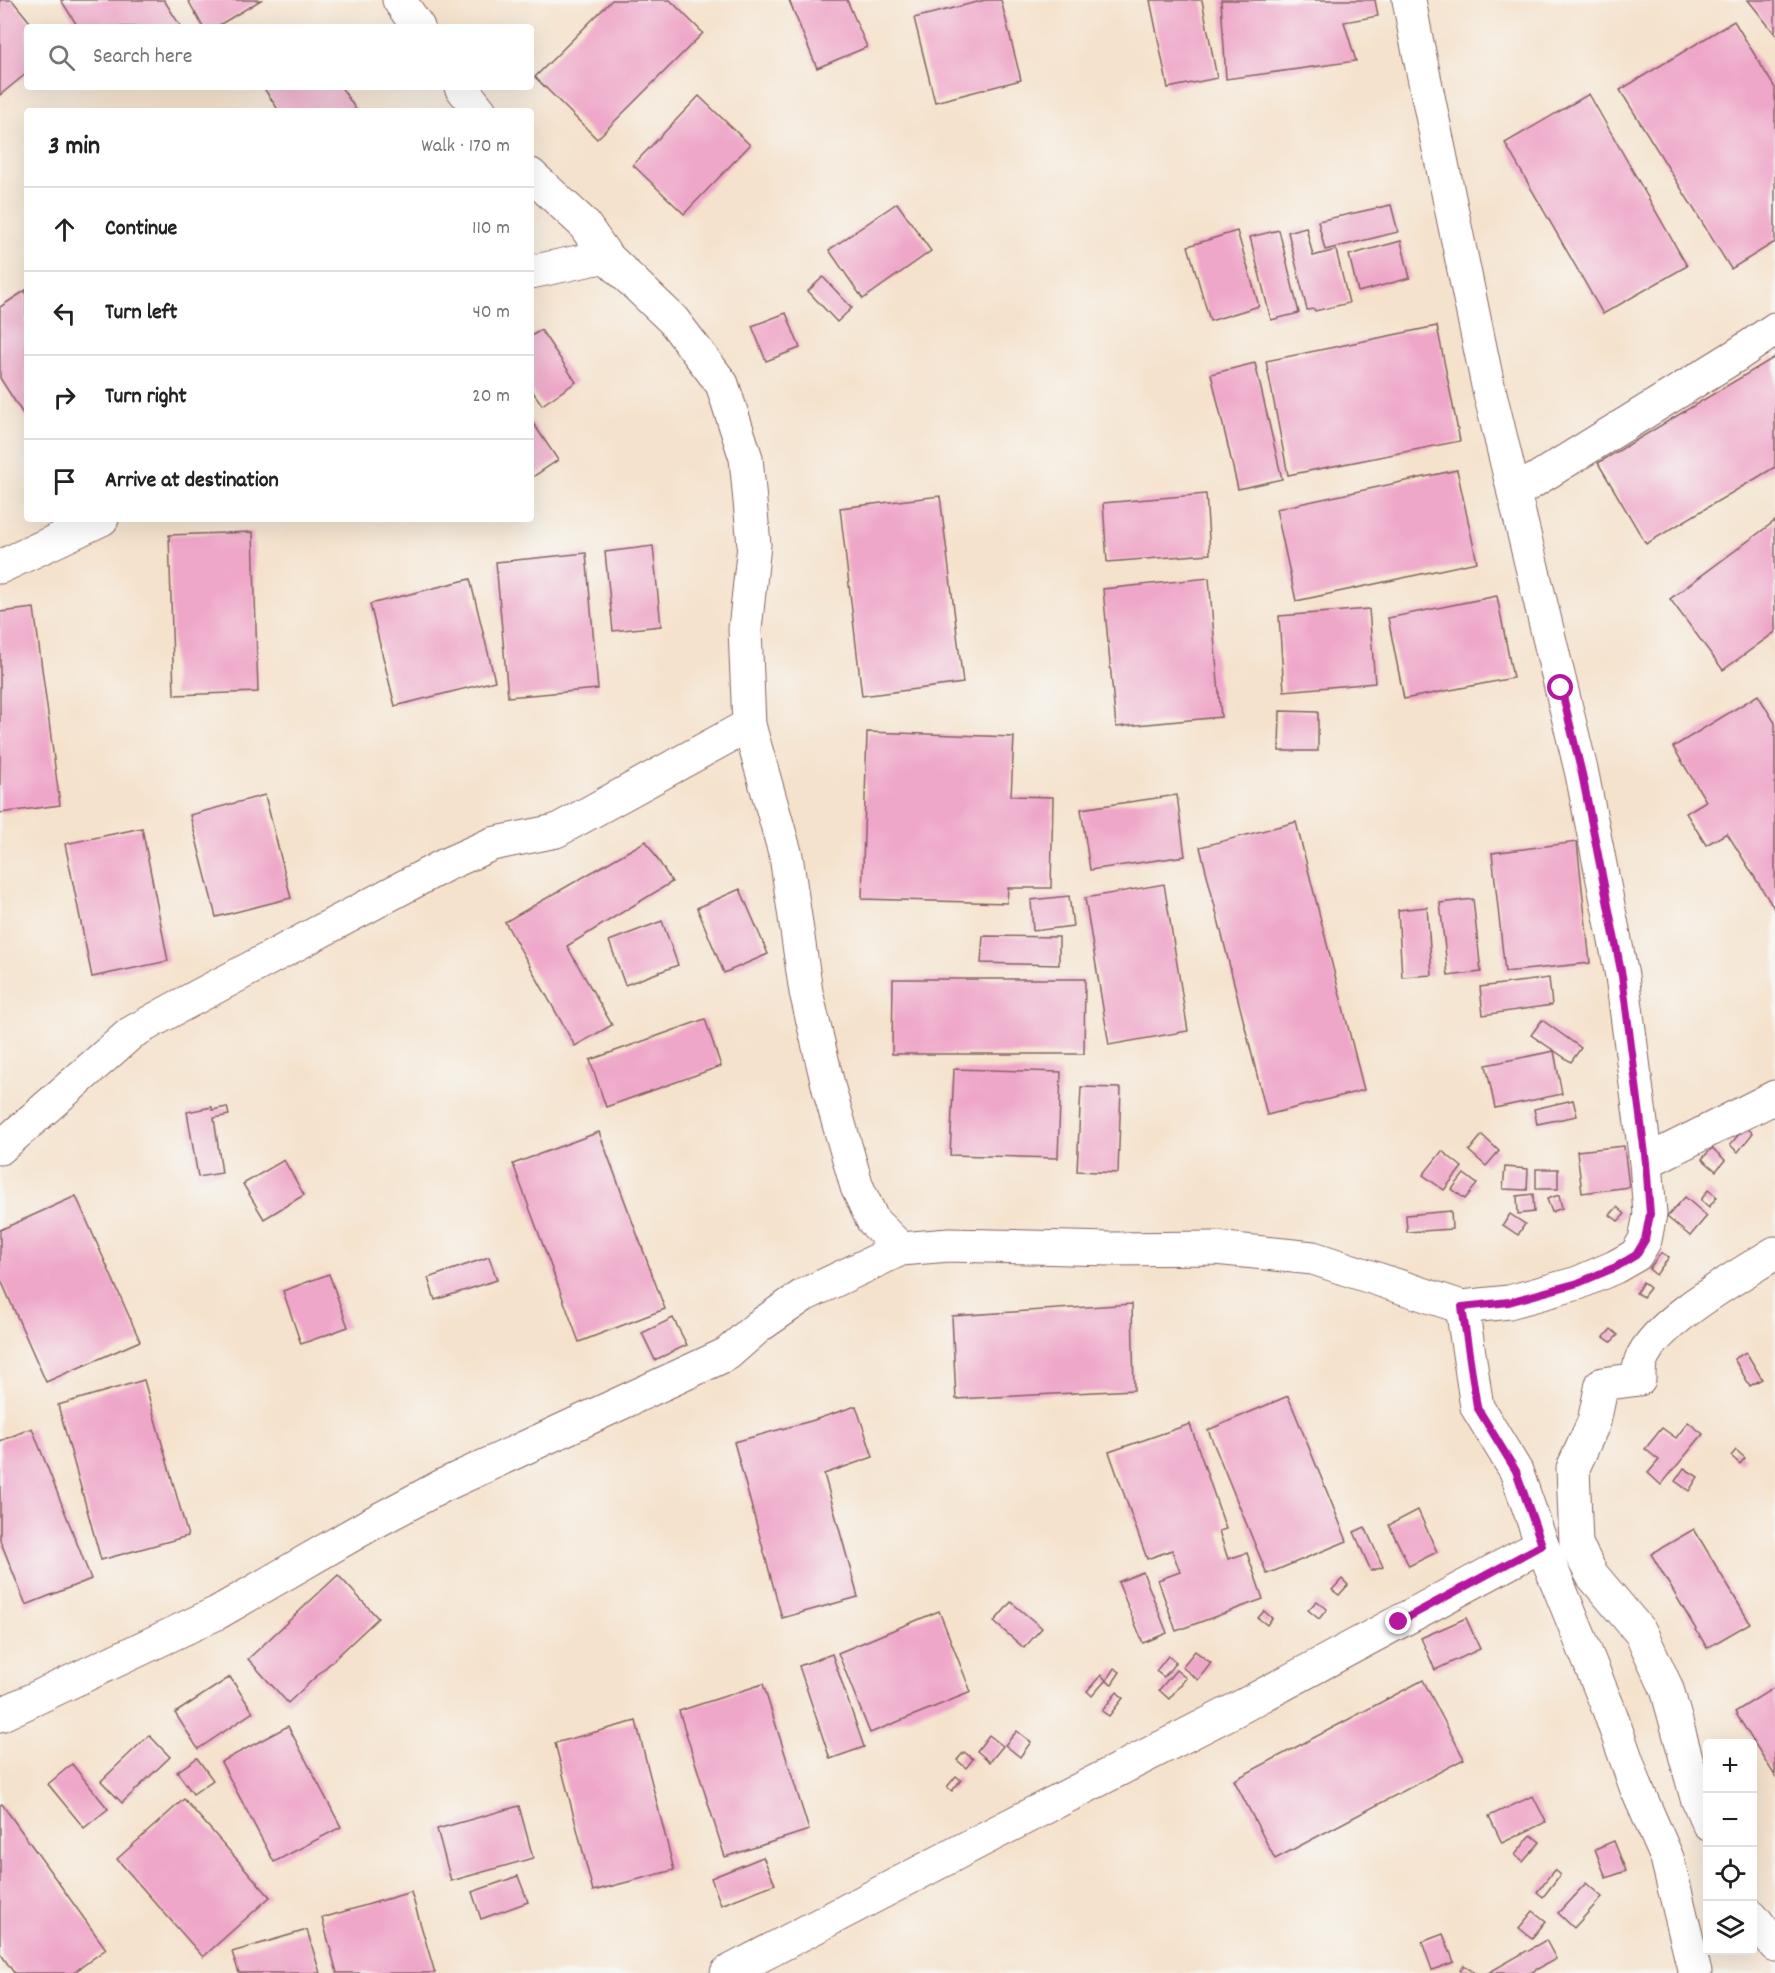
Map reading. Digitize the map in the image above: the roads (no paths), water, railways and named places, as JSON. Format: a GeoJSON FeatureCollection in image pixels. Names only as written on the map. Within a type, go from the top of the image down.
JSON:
{"type":"FeatureCollection","features":[{"type":"Feature","properties":{"kind":"street"},"geometry":{"type":"LineString","coordinates":[[399,0],[416,24]]}},
{"type":"Feature","properties":{"kind":"street"},"geometry":{"type":"LineString","coordinates":[[0,1715],[218,1613],[369,1525],[444,1485],[727,1354],[759,1326],[804,1295],[901,1249],[949,1245],[1111,1249],[1215,1248],[1280,1254],[1313,1258],[1462,1307],[1509,1302],[1578,1283],[1616,1267],[1636,1255],[1645,1240],[1650,1214],[1646,1162],[1622,976],[1582,774],[1487,381],[1409,0]]}},
{"type":"Feature","properties":{"kind":"street"},"geometry":{"type":"LineString","coordinates":[[463,90],[478,108]]}},
{"type":"Feature","properties":{"kind":"street"},"geometry":{"type":"LineString","coordinates":[[534,178],[583,223],[606,256],[673,320],[722,384],[746,458],[754,545],[745,629],[749,726],[786,856],[806,992],[829,1089],[857,1187],[873,1221],[901,1249]]}},
{"type":"Feature","properties":{"kind":"street"},"geometry":{"type":"LineString","coordinates":[[534,271],[606,256]]}},
{"type":"Feature","properties":{"kind":"street"},"geometry":{"type":"LineString","coordinates":[[1514,493],[1775,329]]}},
{"type":"Feature","properties":{"kind":"street"},"geometry":{"type":"LineString","coordinates":[[0,567],[96,522]]}},
{"type":"Feature","properties":{"kind":"street"},"geometry":{"type":"LineString","coordinates":[[0,1148],[131,1033],[445,865],[492,844],[556,831],[749,726]]}},
{"type":"Feature","properties":{"kind":"street"},"geometry":{"type":"LineString","coordinates":[[1646,1162],[1775,1097]]}},
{"type":"Feature","properties":{"kind":"street"},"geometry":{"type":"LineString","coordinates":[[1703,1813],[1667,1689],[1641,1633],[1592,1575],[1576,1544],[1572,1468],[1594,1422],[1602,1384],[1639,1379],[1641,1360],[1660,1334],[1689,1309],[1775,1253]]}},
{"type":"Feature","properties":{"kind":"street"},"geometry":{"type":"LineString","coordinates":[[1462,1307],[1477,1407],[1516,1471],[1542,1545],[1609,1710],[1636,1788],[1667,1858],[1695,1973]]}},
{"type":"Feature","properties":{"kind":"street"},"geometry":{"type":"LineString","coordinates":[[727,1973],[1007,1826],[1237,1709],[1542,1545]]}},
{"type":"Feature","properties":{"kind":"street"},"geometry":{"type":"LineString","coordinates":[[1757,1923],[1775,1946]]}}]}
